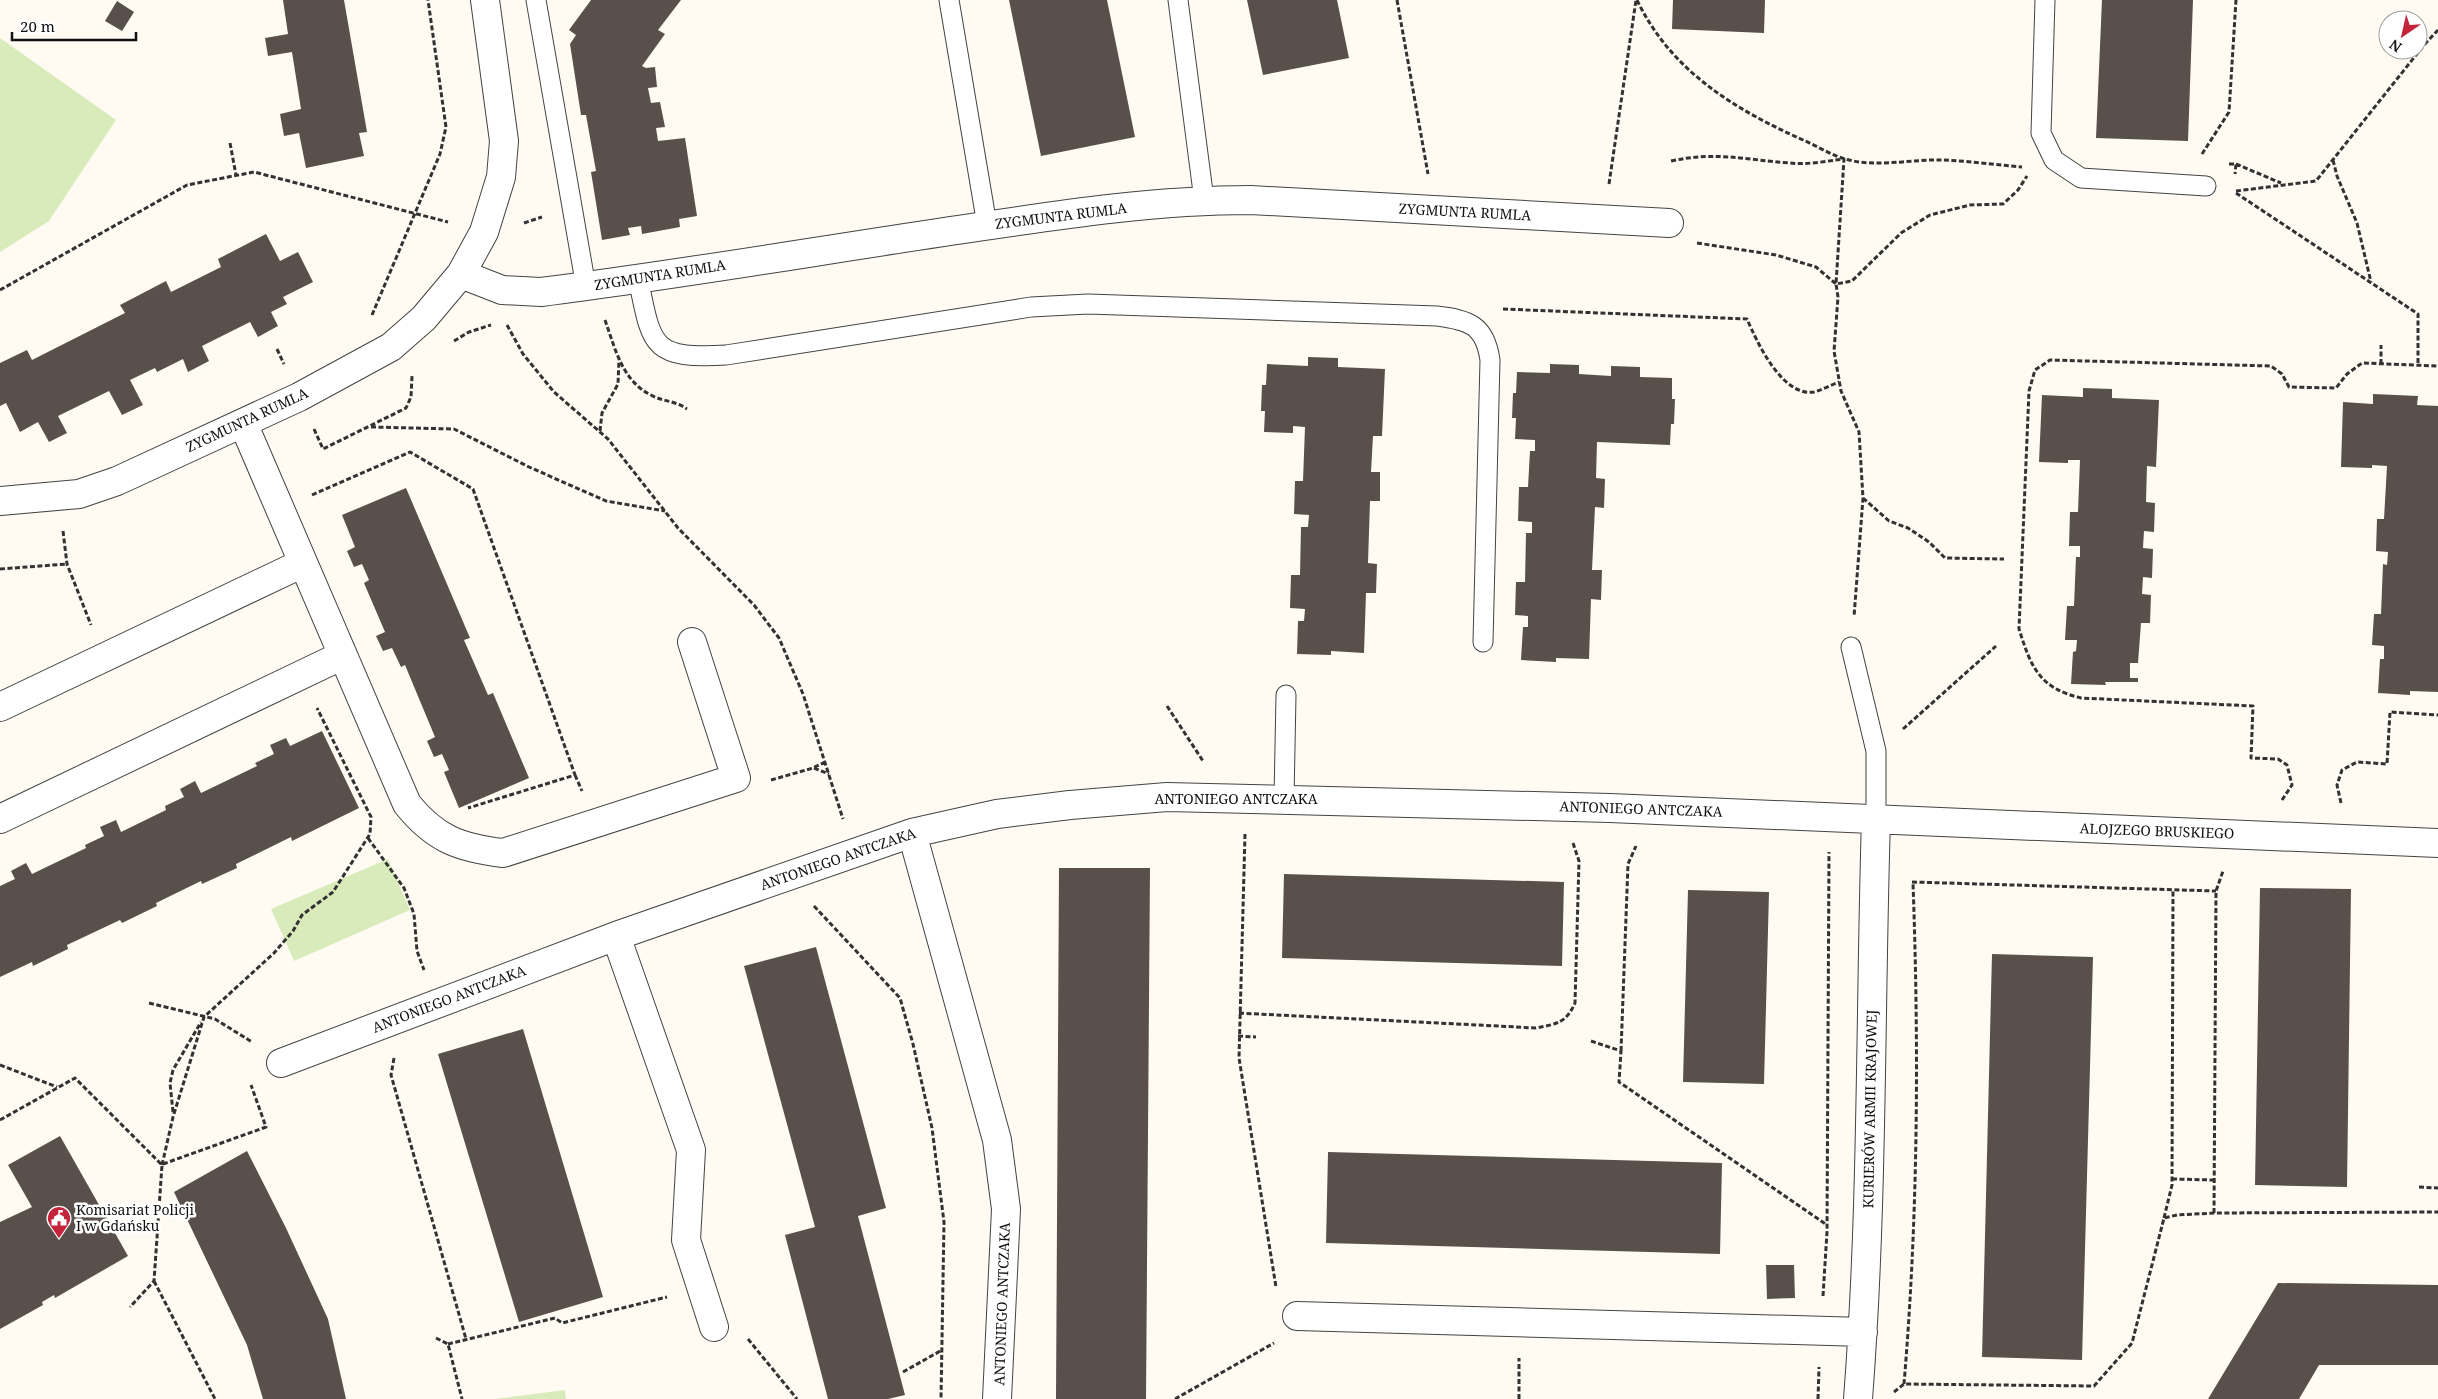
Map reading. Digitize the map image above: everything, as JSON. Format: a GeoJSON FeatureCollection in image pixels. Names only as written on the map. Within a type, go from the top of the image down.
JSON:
{"type":"FeatureCollection","features":[{"type":"Feature","properties":{"kind":"street","name":"ZYGMUNTA RUMLA"},"geometry":{"type":"LineString","coordinates":[[0,501],[78,494],[117,481],[298,397],[391,347],[424,318],[461,274],[484,232],[501,177],[504,141],[486,0]]}},
{"type":"Feature","properties":{"kind":"street","name":"ZYGMUNTA RUMLA"},"geometry":{"type":"LineString","coordinates":[[461,274],[502,290],[541,292],[586,286],[640,291],[987,226],[1170,202],[1204,200],[1251,200],[1668,223]]}},
{"type":"Feature","properties":{"kind":"street"},"geometry":{"type":"LineString","coordinates":[[243,423],[407,804],[431,829],[454,843],[478,850],[503,853],[736,778],[692,642]]}},
{"type":"Feature","properties":{"kind":"street"},"geometry":{"type":"LineString","coordinates":[[0,707],[303,563]]}},
{"type":"Feature","properties":{"kind":"street"},"geometry":{"type":"LineString","coordinates":[[0,819],[343,655]]}},
{"type":"Feature","properties":{"kind":"street","name":"ANTONIEGO ANTCZAKA"},"geometry":{"type":"LineString","coordinates":[[281,1063],[616,936],[912,833],[997,814],[1117,800],[1167,797],[1610,808],[1876,819]]}},
{"type":"Feature","properties":{"kind":"street","name":"ALOJZEGO BRUSKIEGO"},"geometry":{"type":"LineString","coordinates":[[1876,819],[2438,843]]}},
{"type":"Feature","properties":{"kind":"street","name":"KURIERÓW ARMII KRAJOWEJ"},"geometry":{"type":"LineString","coordinates":[[1858,1399],[1863,1332],[1871,1146],[1876,819]]}},
{"type":"Feature","properties":{"kind":"street","name":"ANTONIEGO ANTCZAKA"},"geometry":{"type":"LineString","coordinates":[[912,833],[997,1140],[1006,1209],[997,1399]]}},
{"type":"Feature","properties":{"kind":"street"},"geometry":{"type":"LineString","coordinates":[[616,936],[691,1150],[686,1240],[714,1327]]}},
{"type":"Feature","properties":{"kind":"street"},"geometry":{"type":"LineString","coordinates":[[1297,1316],[1863,1332]]}},
{"type":"Feature","properties":{"kind":"lane"},"geometry":{"type":"LineString","coordinates":[[536,0],[586,286]]}},
{"type":"Feature","properties":{"kind":"lane"},"geometry":{"type":"LineString","coordinates":[[949,0],[987,226]]}},
{"type":"Feature","properties":{"kind":"lane"},"geometry":{"type":"LineString","coordinates":[[1178,0],[1204,200]]}},
{"type":"Feature","properties":{"kind":"lane"},"geometry":{"type":"LineString","coordinates":[[2045,0],[2041,133],[2054,160],[2081,178],[2206,186]]}},
{"type":"Feature","properties":{"kind":"lane"},"geometry":{"type":"LineString","coordinates":[[640,291],[648,330],[657,342],[668,351],[690,357],[726,356],[1031,307],[1088,304],[1242,308],[1437,316],[1462,319],[1474,326],[1482,336],[1488,347],[1490,360],[1483,642]]}},
{"type":"Feature","properties":{"kind":"lane"},"geometry":{"type":"LineString","coordinates":[[1851,647],[1876,751],[1876,819]]}},
{"type":"Feature","properties":{"kind":"lane"},"geometry":{"type":"LineString","coordinates":[[1284,799],[1286,695]]}},
{"type":"Feature","properties":{"kind":"path"},"geometry":{"type":"LineString","coordinates":[[369,321],[440,154],[446,127],[428,0]]}},
{"type":"Feature","properties":{"kind":"path"},"geometry":{"type":"LineString","coordinates":[[1397,0],[1434,210]]}},
{"type":"Feature","properties":{"kind":"path"},"geometry":{"type":"LineString","coordinates":[[1636,0],[1659,40],[1679,63],[1702,81],[1735,105],[1776,128],[1844,159],[1861,162],[1943,160],[2032,168],[2018,190],[2003,204],[1970,206],[1930,215],[1901,233],[1852,281],[1836,284],[1816,268],[1776,255],[1728,249],[1720,245],[1690,243],[1668,223]]}},
{"type":"Feature","properties":{"kind":"path"},"geometry":{"type":"LineString","coordinates":[[1604,219],[1636,0]]}},
{"type":"Feature","properties":{"kind":"path"},"geometry":{"type":"LineString","coordinates":[[2182,184],[2229,112],[2236,0]]}},
{"type":"Feature","properties":{"kind":"path"},"geometry":{"type":"LineString","coordinates":[[2418,366],[2418,314],[2234,191],[2316,181],[2424,44],[2438,30]]}},
{"type":"Feature","properties":{"kind":"path"},"geometry":{"type":"LineString","coordinates":[[230,144],[236,175]]}},
{"type":"Feature","properties":{"kind":"path"},"geometry":{"type":"LineString","coordinates":[[1671,161],[1695,156],[1743,157],[1792,164],[1844,159]]}},
{"type":"Feature","properties":{"kind":"path"},"geometry":{"type":"LineString","coordinates":[[1844,159],[1834,351],[1841,391],[1859,432],[1863,498],[1851,647]]}},
{"type":"Feature","properties":{"kind":"path"},"geometry":{"type":"LineString","coordinates":[[2333,159],[2337,176],[2357,223],[2371,283]]}},
{"type":"Feature","properties":{"kind":"path"},"geometry":{"type":"LineString","coordinates":[[2236,164],[2282,184]]}},
{"type":"Feature","properties":{"kind":"path"},"geometry":{"type":"LineString","coordinates":[[0,290],[187,185],[254,172],[456,224]]}},
{"type":"Feature","properties":{"kind":"path"},"geometry":{"type":"LineString","coordinates":[[519,225],[572,207]]}},
{"type":"Feature","properties":{"kind":"path"},"geometry":{"type":"LineString","coordinates":[[640,291],[601,310],[619,359],[631,380],[651,396],[676,402],[687,409]]}},
{"type":"Feature","properties":{"kind":"path"},"geometry":{"type":"LineString","coordinates":[[1462,319],[1477,308],[1747,319],[1770,363],[1782,379],[1799,390],[1813,392],[1839,382]]}},
{"type":"Feature","properties":{"kind":"path"},"geometry":{"type":"LineString","coordinates":[[507,322],[523,354],[554,392],[600,432],[678,528],[754,605],[779,638],[803,694],[838,803]]}},
{"type":"Feature","properties":{"kind":"path"},"geometry":{"type":"LineString","coordinates":[[501,323],[516,322]]}},
{"type":"Feature","properties":{"kind":"path"},"geometry":{"type":"LineString","coordinates":[[448,344],[469,332],[496,324]]}},
{"type":"Feature","properties":{"kind":"path"},"geometry":{"type":"LineString","coordinates":[[2381,345],[2381,364]]}},
{"type":"Feature","properties":{"kind":"path"},"geometry":{"type":"LineString","coordinates":[[277,349],[324,449],[406,408],[411,397],[412,372]]}},
{"type":"Feature","properties":{"kind":"path"},"geometry":{"type":"LineString","coordinates":[[600,432],[602,413],[618,384],[619,359]]}},
{"type":"Feature","properties":{"kind":"path"},"geometry":{"type":"LineString","coordinates":[[2276,803],[2282,800],[2292,785],[2289,772],[2287,765],[2278,759],[2251,758],[2253,706],[2081,698],[2066,695],[2040,678],[2028,660],[2019,629],[2029,391],[2035,370],[2050,360],[2271,366],[2282,374],[2289,387],[2336,388],[2347,374],[2362,363],[2438,366]]}},
{"type":"Feature","properties":{"kind":"path"},"geometry":{"type":"LineString","coordinates":[[370,427],[454,429],[529,467],[606,501],[666,511]]}},
{"type":"Feature","properties":{"kind":"path"},"geometry":{"type":"LineString","coordinates":[[280,509],[410,452],[473,489],[576,775],[459,811]]}},
{"type":"Feature","properties":{"kind":"path"},"geometry":{"type":"LineString","coordinates":[[58,496],[67,564],[77,584],[88,618],[106,657]]}},
{"type":"Feature","properties":{"kind":"path"},"geometry":{"type":"LineString","coordinates":[[1863,498],[1889,521],[1908,528],[1929,542],[1946,558],[2004,559]]}},
{"type":"Feature","properties":{"kind":"path"},"geometry":{"type":"LineString","coordinates":[[0,569],[67,564]]}},
{"type":"Feature","properties":{"kind":"path"},"geometry":{"type":"LineString","coordinates":[[1876,751],[1907,726],[1996,646]]}},
{"type":"Feature","properties":{"kind":"path"},"geometry":{"type":"LineString","coordinates":[[174,1117],[170,1083],[173,1070],[204,1017],[274,954],[293,931],[302,915],[333,892],[368,838],[371,817],[302,676]]}},
{"type":"Feature","properties":{"kind":"path"},"geometry":{"type":"LineString","coordinates":[[1167,706],[1188,741]]}},
{"type":"Feature","properties":{"kind":"path"},"geometry":{"type":"LineString","coordinates":[[2352,839],[2354,812],[2340,803],[2337,785],[2342,770],[2357,762],[2387,764],[2390,712],[2438,715]]}},
{"type":"Feature","properties":{"kind":"path"},"geometry":{"type":"LineString","coordinates":[[736,778],[769,780],[813,768],[825,762]]}},
{"type":"Feature","properties":{"kind":"path"},"geometry":{"type":"LineString","coordinates":[[813,768],[829,775]]}},
{"type":"Feature","properties":{"kind":"path"},"geometry":{"type":"LineString","coordinates":[[1818,1399],[1827,1226],[1830,817]]}},
{"type":"Feature","properties":{"kind":"path"},"geometry":{"type":"LineString","coordinates":[[1904,1384],[1917,1179],[1916,966],[1912,821]]}},
{"type":"Feature","properties":{"kind":"path"},"geometry":{"type":"LineString","coordinates":[[1245,833],[1238,1036],[1239,1058],[1276,1289]]}},
{"type":"Feature","properties":{"kind":"path"},"geometry":{"type":"LineString","coordinates":[[368,838],[404,888],[414,914],[417,951],[436,1004]]}},
{"type":"Feature","properties":{"kind":"path"},"geometry":{"type":"LineString","coordinates":[[1239,1014],[1536,1028],[1556,1024],[1569,1015],[1575,1003],[1579,861],[1571,838]]}},
{"type":"Feature","properties":{"kind":"path"},"geometry":{"type":"LineString","coordinates":[[1638,841],[1628,864],[1619,1082],[1827,1226]]}},
{"type":"Feature","properties":{"kind":"path"},"geometry":{"type":"LineString","coordinates":[[2214,1213],[2216,890],[2222,871],[2229,867]]}},
{"type":"Feature","properties":{"kind":"path"},"geometry":{"type":"LineString","coordinates":[[786,877],[900,998],[932,1128],[944,1222],[941,1399]]}},
{"type":"Feature","properties":{"kind":"path"},"geometry":{"type":"LineString","coordinates":[[1829,879],[2216,890]]}},
{"type":"Feature","properties":{"kind":"path"},"geometry":{"type":"LineString","coordinates":[[1891,1399],[1892,1394],[1904,1384],[2094,1386],[2132,1343],[2172,1179],[2173,889]]}},
{"type":"Feature","properties":{"kind":"path"},"geometry":{"type":"LineString","coordinates":[[149,1003],[216,1019],[281,1063]]}},
{"type":"Feature","properties":{"kind":"path"},"geometry":{"type":"LineString","coordinates":[[204,1017],[174,1117],[162,1165],[154,1281],[215,1399]]}},
{"type":"Feature","properties":{"kind":"path"},"geometry":{"type":"LineString","coordinates":[[1238,1036],[1256,1037]]}},
{"type":"Feature","properties":{"kind":"path"},"geometry":{"type":"LineString","coordinates":[[1591,1041],[1621,1052]]}},
{"type":"Feature","properties":{"kind":"path"},"geometry":{"type":"LineString","coordinates":[[398,1052],[393,1060],[391,1075],[466,1339]]}},
{"type":"Feature","properties":{"kind":"path"},"geometry":{"type":"LineString","coordinates":[[162,1165],[266,1127],[247,1075],[281,1063]]}},
{"type":"Feature","properties":{"kind":"path"},"geometry":{"type":"LineString","coordinates":[[0,1064],[58,1088]]}},
{"type":"Feature","properties":{"kind":"path"},"geometry":{"type":"LineString","coordinates":[[0,1120],[75,1078],[162,1165]]}},
{"type":"Feature","properties":{"kind":"path"},"geometry":{"type":"LineString","coordinates":[[2172,1179],[2214,1180]]}},
{"type":"Feature","properties":{"kind":"path"},"geometry":{"type":"LineString","coordinates":[[2419,1187],[2438,1188]]}},
{"type":"Feature","properties":{"kind":"path"},"geometry":{"type":"LineString","coordinates":[[2164,1218],[2177,1215],[2214,1213],[2438,1212]]}},
{"type":"Feature","properties":{"kind":"path"},"geometry":{"type":"LineString","coordinates":[[130,1307],[154,1281]]}},
{"type":"Feature","properties":{"kind":"path"},"geometry":{"type":"LineString","coordinates":[[436,1338],[448,1344],[555,1318],[562,1323],[702,1288]]}},
{"type":"Feature","properties":{"kind":"path"},"geometry":{"type":"LineString","coordinates":[[714,1327],[734,1321],[796,1399]]}},
{"type":"Feature","properties":{"kind":"path"},"geometry":{"type":"LineString","coordinates":[[1519,1323],[1519,1399]]}},
{"type":"Feature","properties":{"kind":"path"},"geometry":{"type":"LineString","coordinates":[[1174,1399],[1274,1343],[1275,1334]]}},
{"type":"Feature","properties":{"kind":"path"},"geometry":{"type":"LineString","coordinates":[[448,1344],[462,1399]]}},
{"type":"Feature","properties":{"kind":"path"},"geometry":{"type":"LineString","coordinates":[[903,1372],[942,1350]]}},
{"type":"Feature","properties":{"kind":"green space"},"geometry":{"type":"Polygon","coordinates":[[[0,38],[116,120],[49,221],[0,252],[0,38]]]}},
{"type":"Feature","properties":{"kind":"green space"},"geometry":{"type":"Polygon","coordinates":[[[388,859],[410,910],[294,961],[271,909],[388,859]]]}},
{"type":"Feature","properties":{"kind":"green space"},"geometry":{"type":"Polygon","coordinates":[[[565,1390],[566,1399],[495,1399],[565,1390]]]}},
{"type":"Feature","properties":{"kind":"building"},"geometry":{"type":"Polygon","coordinates":[[[283,0],[344,0],[367,132],[359,133],[364,156],[306,168],[299,133],[284,136],[280,114],[301,109],[292,52],[268,56],[265,38],[288,34],[283,0]]]}},
{"type":"Feature","properties":{"kind":"building"},"geometry":{"type":"Polygon","coordinates":[[[591,0],[681,0],[658,30],[665,34],[642,66],[646,68],[655,67],[657,87],[648,88],[651,103],[660,102],[665,127],[656,128],[658,141],[685,138],[697,216],[679,219],[680,227],[642,234],[641,226],[628,228],[630,235],[602,240],[591,172],[596,171],[586,115],[581,115],[570,44],[576,35],[569,30],[591,0]]]}},
{"type":"Feature","properties":{"kind":"building"},"geometry":{"type":"Polygon","coordinates":[[[1009,0],[1107,0],[1135,137],[1041,156],[1009,0]]]}},
{"type":"Feature","properties":{"kind":"building"},"geometry":{"type":"Polygon","coordinates":[[[1247,0],[1337,0],[1349,58],[1263,75],[1247,0]]]}},
{"type":"Feature","properties":{"kind":"building"},"geometry":{"type":"Polygon","coordinates":[[[1673,0],[1765,0],[1764,33],[1672,29],[1673,0]]]}},
{"type":"Feature","properties":{"kind":"building"},"geometry":{"type":"Polygon","coordinates":[[[2102,0],[2193,0],[2188,141],[2096,138],[2102,0]]]}},
{"type":"Feature","properties":{"kind":"building"},"geometry":{"type":"Polygon","coordinates":[[[117,1],[134,12],[122,31],[105,21],[117,1]]]}},
{"type":"Feature","properties":{"kind":"building"},"geometry":{"type":"Polygon","coordinates":[[[266,234],[280,261],[298,252],[313,282],[283,297],[287,304],[271,312],[278,326],[258,337],[250,322],[202,346],[209,361],[188,372],[183,359],[157,372],[155,368],[130,380],[143,405],[122,415],[109,391],[58,416],[67,433],[49,442],[38,422],[20,432],[6,403],[0,406],[0,363],[27,350],[32,360],[125,313],[120,305],[166,281],[171,292],[221,267],[218,259],[266,234]]]}},
{"type":"Feature","properties":{"kind":"building"},"geometry":{"type":"Polygon","coordinates":[[[1308,357],[1338,358],[1338,367],[1385,369],[1382,436],[1373,436],[1371,472],[1380,472],[1380,501],[1370,501],[1368,563],[1377,564],[1376,593],[1366,593],[1364,653],[1331,651],[1331,655],[1297,654],[1298,621],[1304,621],[1305,609],[1290,608],[1291,575],[1300,575],[1301,527],[1308,527],[1309,515],[1294,514],[1295,481],[1303,481],[1305,427],[1293,426],[1293,433],[1264,432],[1265,411],[1261,411],[1262,385],[1266,385],[1267,364],[1308,366],[1308,357]]]}},
{"type":"Feature","properties":{"kind":"building"},"geometry":{"type":"Polygon","coordinates":[[[1550,364],[1579,365],[1579,374],[1611,376],[1611,366],[1640,367],[1640,377],[1672,378],[1672,399],[1675,399],[1674,424],[1671,424],[1670,445],[1597,442],[1596,478],[1605,479],[1604,508],[1595,507],[1592,570],[1602,570],[1601,600],[1591,599],[1589,659],[1556,658],[1556,662],[1521,660],[1523,627],[1528,627],[1528,616],[1515,615],[1516,582],[1525,582],[1526,533],[1532,533],[1532,522],[1518,521],[1519,487],[1528,487],[1530,451],[1535,451],[1535,440],[1515,439],[1516,418],[1512,418],[1513,393],[1516,393],[1517,372],[1550,373],[1550,364]]]}},
{"type":"Feature","properties":{"kind":"building"},"geometry":{"type":"Polygon","coordinates":[[[2083,388],[2112,389],[2112,398],[2159,400],[2156,467],[2147,466],[2146,502],[2155,503],[2154,532],[2144,531],[2143,548],[2153,549],[2152,578],[2143,577],[2142,594],[2151,595],[2150,623],[2141,623],[2138,663],[2130,663],[2130,678],[2138,678],[2138,682],[2105,682],[2106,685],[2071,684],[2073,652],[2076,651],[2077,640],[2065,640],[2067,606],[2074,606],[2076,557],[2080,557],[2080,546],[2069,546],[2070,512],[2078,512],[2080,460],[2068,460],[2068,463],[2039,462],[2042,395],[2083,397],[2083,388]]]}},
{"type":"Feature","properties":{"kind":"building"},"geometry":{"type":"Polygon","coordinates":[[[2373,394],[2418,396],[2417,405],[2438,406],[2438,692],[2410,691],[2410,695],[2378,693],[2380,659],[2384,659],[2384,646],[2372,645],[2374,614],[2381,614],[2383,564],[2387,565],[2388,552],[2376,551],[2377,519],[2384,519],[2387,466],[2372,465],[2372,468],[2341,467],[2343,402],[2373,404],[2373,394]]]}},
{"type":"Feature","properties":{"kind":"building"},"geometry":{"type":"Polygon","coordinates":[[[406,488],[470,638],[464,640],[488,695],[493,693],[529,778],[459,808],[444,772],[449,770],[442,754],[434,757],[427,741],[435,737],[405,665],[401,667],[392,648],[383,651],[376,636],[385,632],[364,583],[369,580],[362,564],[354,567],[347,551],[355,547],[342,515],[406,488]]]}},
{"type":"Feature","properties":{"kind":"building"},"geometry":{"type":"Polygon","coordinates":[[[322,731],[359,808],[292,841],[291,837],[236,864],[237,868],[202,884],[201,881],[156,903],[157,906],[122,923],[120,920],[67,945],[68,949],[33,966],[32,962],[0,977],[0,886],[15,879],[11,871],[26,863],[32,874],[86,848],[85,845],[104,836],[100,827],[116,820],[121,832],[166,810],[165,806],[184,797],[180,789],[195,781],[201,793],[257,766],[255,763],[274,754],[270,745],[286,738],[290,746],[322,731]]]}},
{"type":"Feature","properties":{"kind":"building"},"geometry":{"type":"Polygon","coordinates":[[[1059,868],[1150,868],[1146,1399],[1056,1399],[1059,868]]]}},
{"type":"Feature","properties":{"kind":"building"},"geometry":{"type":"Polygon","coordinates":[[[1284,874],[1564,882],[1562,966],[1282,958],[1284,874]]]}},
{"type":"Feature","properties":{"kind":"building"},"geometry":{"type":"Polygon","coordinates":[[[2260,888],[2351,889],[2347,1187],[2255,1185],[2260,888]]]}},
{"type":"Feature","properties":{"kind":"building"},"geometry":{"type":"Polygon","coordinates":[[[1688,890],[1769,892],[1764,1084],[1683,1082],[1688,890]]]}},
{"type":"Feature","properties":{"kind":"building"},"geometry":{"type":"Polygon","coordinates":[[[816,947],[886,1208],[858,1216],[905,1395],[888,1399],[828,1399],[785,1235],[815,1227],[744,966],[816,947]]]}},
{"type":"Feature","properties":{"kind":"building"},"geometry":{"type":"Polygon","coordinates":[[[1992,954],[2093,957],[2082,1360],[1982,1357],[1992,954]]]}},
{"type":"Feature","properties":{"kind":"building"},"geometry":{"type":"Polygon","coordinates":[[[523,1029],[603,1297],[519,1322],[438,1054],[523,1029]]]}},
{"type":"Feature","properties":{"kind":"building","name":"Komisariat Policji I w Gdańsku"},"geometry":{"type":"Polygon","coordinates":[[[60,1136],[128,1256],[55,1298],[54,1295],[42,1302],[43,1305],[0,1329],[0,1222],[32,1207],[8,1165],[60,1136]]]}},
{"type":"Feature","properties":{"kind":"building"},"geometry":{"type":"Polygon","coordinates":[[[247,1151],[286,1228],[328,1319],[346,1399],[263,1399],[247,1345],[174,1192],[247,1151]]]}},
{"type":"Feature","properties":{"kind":"building"},"geometry":{"type":"Polygon","coordinates":[[[1328,1152],[1722,1163],[1720,1254],[1326,1243],[1328,1152]]]}},
{"type":"Feature","properties":{"kind":"building"},"geometry":{"type":"Polygon","coordinates":[[[1766,1265],[1794,1265],[1795,1298],[1767,1299],[1766,1265]]]}},
{"type":"Feature","properties":{"kind":"building"},"geometry":{"type":"Polygon","coordinates":[[[2278,1283],[2438,1285],[2438,1365],[2319,1365],[2299,1399],[2208,1399],[2278,1283]]]}},
{"type":"Feature","properties":{"kind":"place","name":"Komisariat Policji I w Gdańsku"},"geometry":{"type":"Point","coordinates":[59,1239]}}]}
